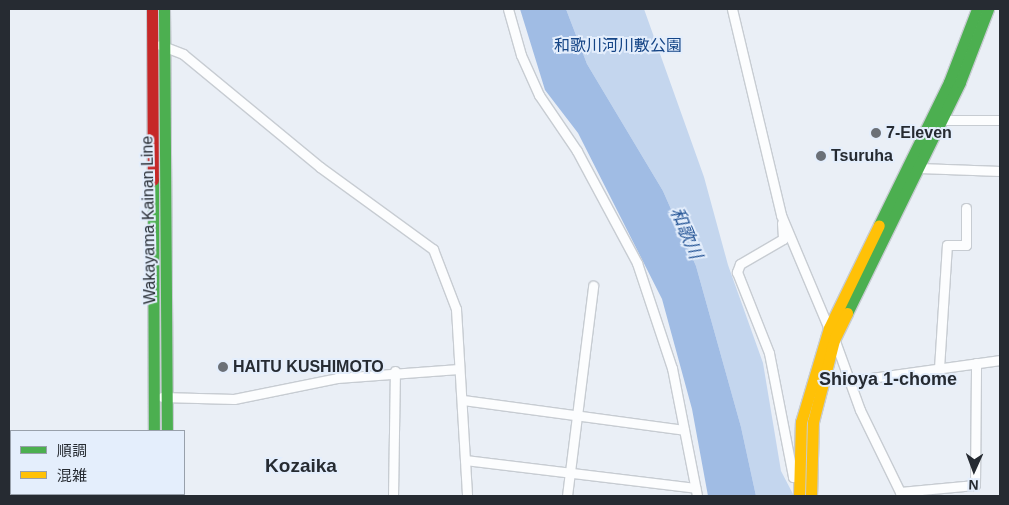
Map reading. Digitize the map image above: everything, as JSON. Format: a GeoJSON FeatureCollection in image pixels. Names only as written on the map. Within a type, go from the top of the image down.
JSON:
{"type":"FeatureCollection","features":[{"type":"Feature","properties":{"kind":"street"},"geometry":{"type":"LineString","coordinates":[[151,9],[166,9]]}},
{"type":"Feature","properties":{"kind":"street","name":"Wakayama Kainan Line"},"geometry":{"type":"LineString","coordinates":[[151,9],[154,430]]}},
{"type":"Feature","properties":{"kind":"street","name":"Wakayama Kainan Line"},"geometry":{"type":"LineString","coordinates":[[166,9],[164,45],[167,430]]}},
{"type":"Feature","properties":{"kind":"street"},"geometry":{"type":"LineString","coordinates":[[465,460],[696,492],[672,368],[637,263],[577,151],[539,95],[508,9]]}},
{"type":"Feature","properties":{"kind":"street"},"geometry":{"type":"LineString","coordinates":[[732,9],[781,215],[783,239],[740,264],[737,272],[768,353],[793,476],[799,476]]}},
{"type":"Feature","properties":{"kind":"street"},"geometry":{"type":"LineString","coordinates":[[799,496],[800,422],[829,328],[949,82],[977,9]]}},
{"type":"Feature","properties":{"kind":"street"},"geometry":{"type":"LineString","coordinates":[[811,496],[813,422],[834,340],[942,120],[988,9]]}},
{"type":"Feature","properties":{"kind":"street"},"geometry":{"type":"LineString","coordinates":[[152,45],[164,45],[183,54],[320,167],[433,249],[456,309],[459,369],[463,400],[467,496]]}},
{"type":"Feature","properties":{"kind":"street"},"geometry":{"type":"LineString","coordinates":[[942,120],[1000,120]]}},
{"type":"Feature","properties":{"kind":"street"},"geometry":{"type":"LineString","coordinates":[[919,168],[1000,171]]}},
{"type":"Feature","properties":{"kind":"street"},"geometry":{"type":"LineString","coordinates":[[939,368],[947,245],[966,245],[966,208]]}},
{"type":"Feature","properties":{"kind":"street"},"geometry":{"type":"LineString","coordinates":[[781,215],[834,340],[849,381],[901,494],[975,485],[976,363]]}},
{"type":"Feature","properties":{"kind":"street"},"geometry":{"type":"LineString","coordinates":[[567,496],[593,286]]}},
{"type":"Feature","properties":{"kind":"street"},"geometry":{"type":"LineString","coordinates":[[849,381],[1000,360]]}},
{"type":"Feature","properties":{"kind":"street"},"geometry":{"type":"LineString","coordinates":[[154,397],[234,399],[395,371],[459,369]]}},
{"type":"Feature","properties":{"kind":"street"},"geometry":{"type":"LineString","coordinates":[[394,496],[395,371]]}},
{"type":"Feature","properties":{"kind":"street"},"geometry":{"type":"LineString","coordinates":[[463,400],[684,430]]}},
{"type":"Feature","properties":{"kind":"green space","name":"和歌川河川敷公園"},"geometry":{"type":"Polygon","coordinates":[[[566,9],[644,9],[704,177],[728,265],[763,363],[781,471],[794,496],[756,496],[741,427],[696,266],[663,191],[587,64],[566,9]]]}},
{"type":"Feature","properties":{"kind":"shaded area"},"geometry":{"type":"Polygon","coordinates":[[[520,9],[566,9],[587,64],[663,191],[696,266],[741,427],[756,496],[708,496],[692,409],[662,299],[578,133],[545,90],[520,9]]]}},
{"type":"Feature","properties":{"kind":"traffic: fast"},"geometry":{"type":"LineString","coordinates":[[164,9],[167,430]]}},
{"type":"Feature","properties":{"kind":"traffic: fast"},"geometry":{"type":"LineString","coordinates":[[879,225],[949,82],[977,9]]}},
{"type":"Feature","properties":{"kind":"traffic: fast"},"geometry":{"type":"LineString","coordinates":[[847,313],[960,82],[988,9]]}},
{"type":"Feature","properties":{"kind":"traffic: fast"},"geometry":{"type":"LineString","coordinates":[[153,180],[154,430]]}},
{"type":"Feature","properties":{"kind":"traffic: slow"},"geometry":{"type":"LineString","coordinates":[[799,496],[801,422],[829,328],[879,225]]}},
{"type":"Feature","properties":{"kind":"traffic: slow"},"geometry":{"type":"LineString","coordinates":[[811,496],[813,422],[834,340],[847,313]]}},
{"type":"Feature","properties":{"kind":"traffic: jam"},"geometry":{"type":"LineString","coordinates":[[152,9],[153,180]]}},
{"type":"Feature","properties":{"kind":"place","name":"7-Eleven"},"geometry":{"type":"Point","coordinates":[876,133]}},
{"type":"Feature","properties":{"kind":"place","name":"Tsuruha"},"geometry":{"type":"Point","coordinates":[821,156]}},
{"type":"Feature","properties":{"kind":"place","name":"HAITU KUSHIMOTO"},"geometry":{"type":"Point","coordinates":[223,367]}},
{"type":"Feature","properties":{"kind":"district","name":"Shioya 1-chome"},"geometry":{"type":"Point","coordinates":[888,379]}},
{"type":"Feature","properties":{"kind":"district","name":"Kozaika"},"geometry":{"type":"Point","coordinates":[301,466]}},
{"type":"Feature","properties":{"kind":"water label","name":"和歌川"},"geometry":{"type":"Point","coordinates":[686,233]}}]}
